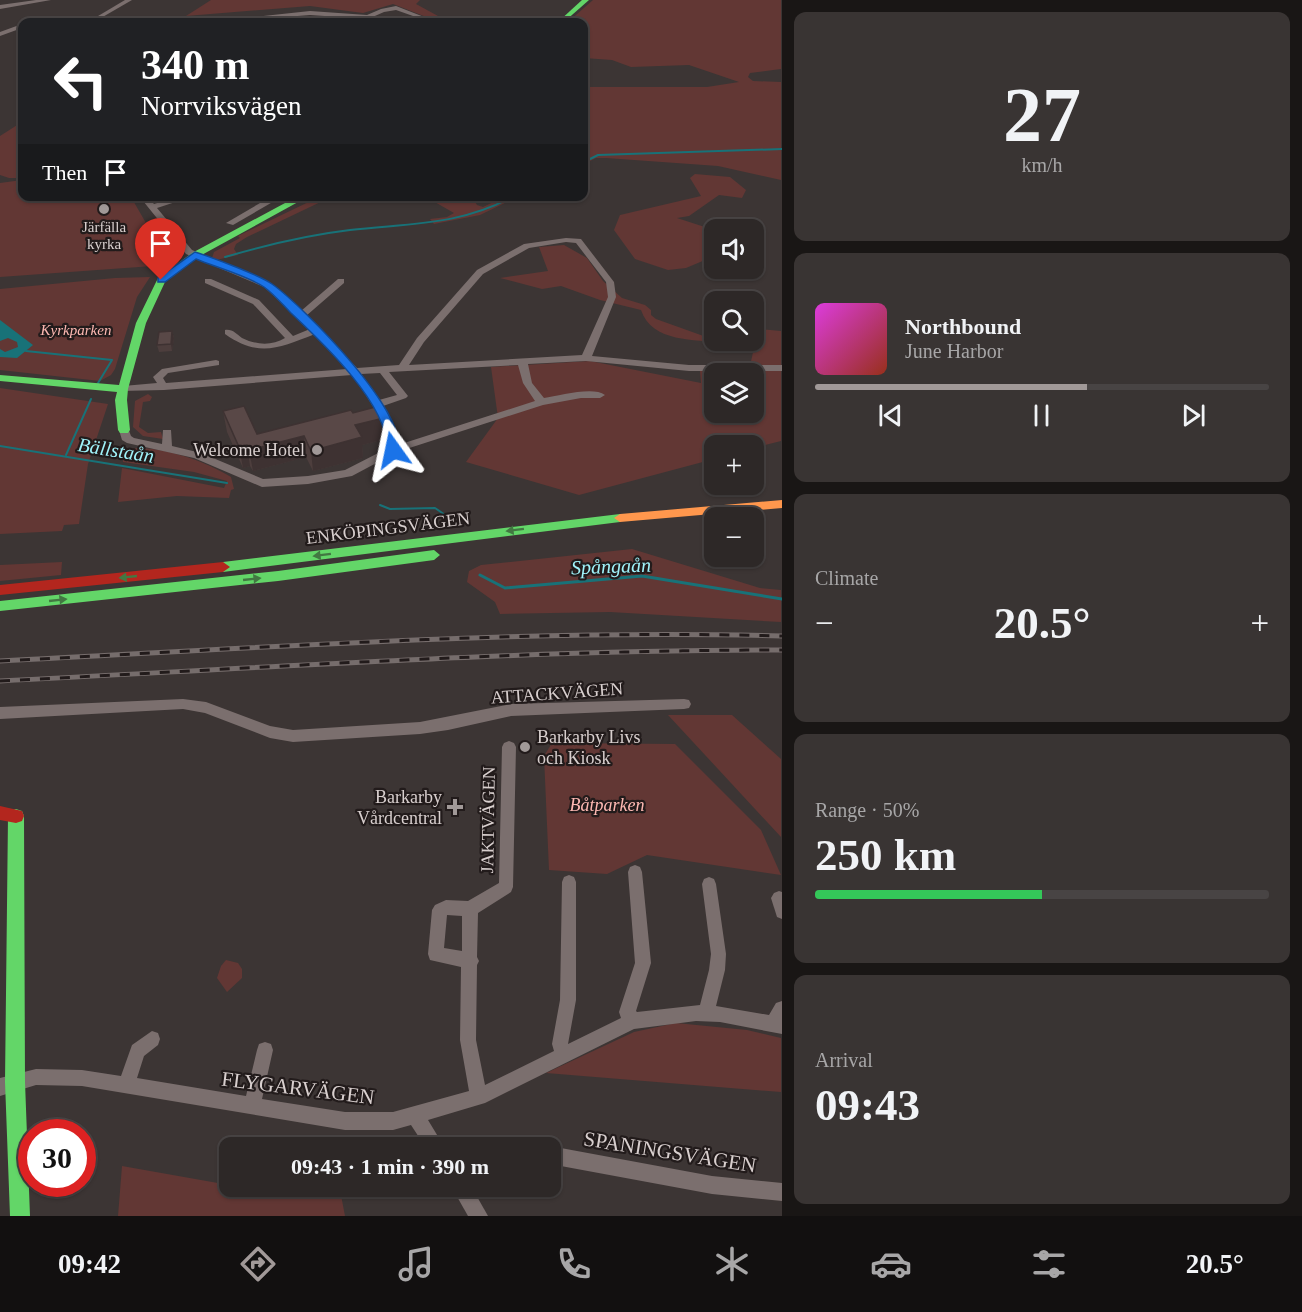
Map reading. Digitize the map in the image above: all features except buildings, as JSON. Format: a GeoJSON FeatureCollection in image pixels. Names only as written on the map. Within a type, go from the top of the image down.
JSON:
{"type":"FeatureCollection","features":[{"type":"Feature","properties":{"kind":"main road"},"geometry":{"type":"LineString","coordinates":[[565,18],[584,1]]}},
{"type":"Feature","properties":{"kind":"main road"},"geometry":{"type":"LineString","coordinates":[[124,430],[121,400],[123,389],[141,323],[161,280],[195,255],[296,201]]}},
{"type":"Feature","properties":{"kind":"main road"},"geometry":{"type":"LineString","coordinates":[[0,378],[123,389]]}},
{"type":"Feature","properties":{"kind":"main road","name":"ENKÖPINGSVÄGEN"},"geometry":{"type":"LineString","coordinates":[[0,590],[276,561],[601,520],[782,504]]}},
{"type":"Feature","properties":{"kind":"main road"},"geometry":{"type":"LineString","coordinates":[[764,516],[782,514]]}},
{"type":"Feature","properties":{"kind":"main road","name":"ENKÖPINGSVÄGEN"},"geometry":{"type":"LineString","coordinates":[[0,606],[278,576],[606,530],[704,520]]}},
{"type":"Feature","properties":{"kind":"main road"},"geometry":{"type":"LineString","coordinates":[[0,813],[16,816]]}},
{"type":"Feature","properties":{"kind":"main road"},"geometry":{"type":"LineString","coordinates":[[0,818],[16,816]]}},
{"type":"Feature","properties":{"kind":"main road"},"geometry":{"type":"LineString","coordinates":[[16,816],[8,1084],[20,1216]]}},
{"type":"Feature","properties":{"kind":"street"},"geometry":{"type":"LineString","coordinates":[[0,7],[43,0]]}},
{"type":"Feature","properties":{"kind":"street"},"geometry":{"type":"LineString","coordinates":[[0,7],[48,0]]}},
{"type":"Feature","properties":{"kind":"street"},"geometry":{"type":"LineString","coordinates":[[98,18],[129,0]]}},
{"type":"Feature","properties":{"kind":"street"},"geometry":{"type":"LineString","coordinates":[[254,18],[310,13],[368,17],[392,8],[402,9],[424,18]]}},
{"type":"Feature","properties":{"kind":"street"},"geometry":{"type":"LineString","coordinates":[[0,34],[18,27]]}},
{"type":"Feature","properties":{"kind":"street"},"geometry":{"type":"LineString","coordinates":[[147,201],[189,252],[267,285],[316,330],[355,372],[377,404],[393,440],[393,450]]}},
{"type":"Feature","properties":{"kind":"street"},"geometry":{"type":"LineString","coordinates":[[152,207],[173,201]]}},
{"type":"Feature","properties":{"kind":"street"},"geometry":{"type":"LineString","coordinates":[[230,222],[270,201]]}},
{"type":"Feature","properties":{"kind":"street"},"geometry":{"type":"LineString","coordinates":[[402,368],[420,340],[480,272],[527,246],[566,240],[578,241],[603,270],[610,282],[612,297],[586,358]]}},
{"type":"Feature","properties":{"kind":"street"},"geometry":{"type":"LineString","coordinates":[[208,281],[256,302],[290,340]]}},
{"type":"Feature","properties":{"kind":"street"},"geometry":{"type":"LineString","coordinates":[[301,316],[341,281]]}},
{"type":"Feature","properties":{"kind":"street"},"geometry":{"type":"LineString","coordinates":[[228,332],[251,345],[266,348],[316,330]]}},
{"type":"Feature","properties":{"kind":"street"},"geometry":{"type":"LineString","coordinates":[[123,389],[382,369],[586,358],[689,368],[782,368]]}},
{"type":"Feature","properties":{"kind":"street"},"geometry":{"type":"LineString","coordinates":[[523,361],[523,376],[528,388],[542,402]]}},
{"type":"Feature","properties":{"kind":"street"},"geometry":{"type":"LineString","coordinates":[[164,387],[158,377],[165,371],[216,363]]}},
{"type":"Feature","properties":{"kind":"street"},"geometry":{"type":"LineString","coordinates":[[377,404],[403,396],[382,369]]}},
{"type":"Feature","properties":{"kind":"street"},"geometry":{"type":"LineString","coordinates":[[154,396],[164,387]]}},
{"type":"Feature","properties":{"kind":"street"},"geometry":{"type":"LineString","coordinates":[[124,430],[126,438],[131,441],[197,455],[254,480],[272,483],[322,479],[348,473],[393,450],[542,402],[581,395],[600,395]]}},
{"type":"Feature","properties":{"kind":"street"},"geometry":{"type":"LineString","coordinates":[[166,432],[167,447]]}},
{"type":"Feature","properties":{"kind":"street","name":"ATTACKVÄGEN"},"geometry":{"type":"LineString","coordinates":[[0,713],[183,704],[206,708],[280,735],[338,734],[448,724],[511,710],[684,704]]}},
{"type":"Feature","properties":{"kind":"street","name":"JAKTVÄGEN"},"geometry":{"type":"LineString","coordinates":[[470,909],[506,887],[509,747]]}},
{"type":"Feature","properties":{"kind":"street"},"geometry":{"type":"LineString","coordinates":[[633,1021],[627,1012],[643,963],[634,872]]}},
{"type":"Feature","properties":{"kind":"street"},"geometry":{"type":"LineString","coordinates":[[564,1055],[560,1044],[568,1000],[569,882]]}},
{"type":"Feature","properties":{"kind":"street"},"geometry":{"type":"LineString","coordinates":[[707,1014],[707,999],[718,966],[709,884]]}},
{"type":"Feature","properties":{"kind":"street"},"geometry":{"type":"LineString","coordinates":[[471,961],[436,954],[440,910],[446,907],[470,909],[471,961],[468,1040],[479,1097]]}},
{"type":"Feature","properties":{"kind":"street","name":"FLYGARVÄGEN"},"geometry":{"type":"LineString","coordinates":[[8,1084],[36,1077],[82,1078],[345,1121],[393,1121],[479,1097],[633,1021],[707,1014],[780,1020]]}},
{"type":"Feature","properties":{"kind":"street"},"geometry":{"type":"LineString","coordinates":[[126,1085],[138,1051],[152,1039]]}},
{"type":"Feature","properties":{"kind":"street"},"geometry":{"type":"LineString","coordinates":[[252,1106],[265,1050]]}},
{"type":"Feature","properties":{"kind":"street"},"geometry":{"type":"LineString","coordinates":[[416,1116],[429,1137]]}},
{"type":"Feature","properties":{"kind":"street","name":"SPANINGSVÄGEN"},"geometry":{"type":"LineString","coordinates":[[561,1157],[712,1185],[782,1192]]}},
{"type":"Feature","properties":{"kind":"street"},"geometry":{"type":"LineString","coordinates":[[467,1197],[479,1216]]}},
{"type":"Feature","properties":{"kind":"green space"},"geometry":{"type":"Polygon","coordinates":[[[211,0],[420,0],[416,4],[442,18],[429,18],[393,4],[363,13],[310,6],[186,16],[211,0]]]}},
{"type":"Feature","properties":{"kind":"green space"},"geometry":{"type":"Polygon","coordinates":[[[593,0],[781,0],[781,69],[750,73],[748,77],[753,81],[781,82],[781,180],[718,166],[606,158],[596,158],[588,162],[588,87],[707,87],[739,82],[689,65],[631,67],[612,60],[588,58],[588,18],[573,18],[593,0]]]}},
{"type":"Feature","properties":{"kind":"green space"},"geometry":{"type":"Polygon","coordinates":[[[18,125],[18,178],[0,175],[0,136],[18,125]]]}},
{"type":"Feature","properties":{"kind":"green space"},"geometry":{"type":"Polygon","coordinates":[[[695,174],[730,177],[746,190],[742,198],[719,195],[689,216],[677,218],[704,227],[704,260],[686,268],[668,270],[635,259],[614,230],[620,215],[701,196],[690,178],[695,174]]]}},
{"type":"Feature","properties":{"kind":"green space"},"geometry":{"type":"Polygon","coordinates":[[[18,181],[18,201],[133,201],[165,256],[167,265],[0,277],[0,183],[18,181]]]}},
{"type":"Feature","properties":{"kind":"green space"},"geometry":{"type":"Polygon","coordinates":[[[311,201],[323,201],[236,244],[234,249],[238,255],[216,260],[212,258],[214,252],[240,238],[238,236],[311,201]]]}},
{"type":"Feature","properties":{"kind":"green space"},"geometry":{"type":"Polygon","coordinates":[[[433,201],[474,201],[477,205],[483,207],[496,201],[509,201],[480,215],[434,224],[430,219],[447,217],[454,213],[433,201]]]}},
{"type":"Feature","properties":{"kind":"green space"},"geometry":{"type":"Polygon","coordinates":[[[564,245],[587,258],[603,281],[622,298],[645,305],[656,319],[704,336],[704,341],[664,334],[647,321],[641,310],[600,300],[561,286],[542,289],[500,278],[548,271],[539,247],[564,245]]]}},
{"type":"Feature","properties":{"kind":"green space","name":"Kyrkparken"},"geometry":{"type":"Polygon","coordinates":[[[150,277],[137,297],[115,369],[111,375],[100,381],[0,370],[0,289],[150,277]]]}},
{"type":"Feature","properties":{"kind":"green space"},"geometry":{"type":"Polygon","coordinates":[[[764,330],[781,331],[781,365],[751,363],[753,351],[764,351],[764,330]]]}},
{"type":"Feature","properties":{"kind":"green space"},"geometry":{"type":"Polygon","coordinates":[[[590,361],[701,383],[700,371],[704,371],[704,423],[764,423],[764,370],[781,370],[781,441],[764,445],[764,435],[704,435],[704,462],[579,495],[466,462],[498,418],[491,367],[590,361]]]}},
{"type":"Feature","properties":{"kind":"green space"},"geometry":{"type":"Polygon","coordinates":[[[0,388],[108,404],[88,464],[79,524],[64,525],[62,531],[0,534],[0,388]]]}},
{"type":"Feature","properties":{"kind":"green space"},"geometry":{"type":"Polygon","coordinates":[[[148,394],[152,397],[150,401],[143,402],[139,427],[148,433],[161,432],[163,439],[143,436],[133,427],[135,401],[148,394]]]}},
{"type":"Feature","properties":{"kind":"green space"},"geometry":{"type":"Polygon","coordinates":[[[136,448],[173,453],[210,466],[231,477],[234,489],[231,490],[229,498],[177,496],[118,502],[122,468],[224,488],[227,481],[194,472],[123,462],[123,456],[136,448]]]}},
{"type":"Feature","properties":{"kind":"green space"},"geometry":{"type":"Polygon","coordinates":[[[632,549],[760,588],[781,590],[781,622],[610,612],[500,614],[495,602],[467,582],[469,571],[481,565],[632,549]]]}},
{"type":"Feature","properties":{"kind":"green space"},"geometry":{"type":"Polygon","coordinates":[[[62,562],[61,575],[0,581],[0,565],[62,562]]]}},
{"type":"Feature","properties":{"kind":"green space"},"geometry":{"type":"Polygon","coordinates":[[[668,715],[732,715],[781,759],[781,837],[668,715]]]}},
{"type":"Feature","properties":{"kind":"green space","name":"Båtparken"},"geometry":{"type":"Polygon","coordinates":[[[552,743],[675,744],[761,830],[781,875],[647,855],[607,874],[549,870],[544,756],[552,743]]]}},
{"type":"Feature","properties":{"kind":"green space"},"geometry":{"type":"Polygon","coordinates":[[[226,960],[238,963],[242,969],[242,978],[227,992],[217,978],[226,960]]]}},
{"type":"Feature","properties":{"kind":"green space"},"geometry":{"type":"Polygon","coordinates":[[[676,1023],[747,1030],[781,1038],[781,1092],[546,1073],[634,1032],[676,1023]]]}},
{"type":"Feature","properties":{"kind":"green space"},"geometry":{"type":"Polygon","coordinates":[[[122,1166],[219,1183],[219,1197],[341,1197],[345,1216],[118,1216],[122,1166]]]}},
{"type":"Feature","properties":{"kind":"water"},"geometry":{"type":"Polygon","coordinates":[[[0,320],[33,345],[17,358],[0,357],[0,349],[5,352],[18,347],[17,342],[8,338],[0,341],[0,320]]]}},
{"type":"Feature","properties":{"kind":"waterway"},"geometry":{"type":"LineString","coordinates":[[588,160],[598,155],[782,149]]}},
{"type":"Feature","properties":{"kind":"waterway"},"geometry":{"type":"LineString","coordinates":[[225,257],[319,235],[454,218],[504,201]]}},
{"type":"Feature","properties":{"kind":"waterway"},"geometry":{"type":"LineString","coordinates":[[26,351],[112,360],[98,383]]}},
{"type":"Feature","properties":{"kind":"waterway"},"geometry":{"type":"LineString","coordinates":[[66,455],[91,399]]}},
{"type":"Feature","properties":{"kind":"waterway","name":"Bällstaån"},"geometry":{"type":"LineString","coordinates":[[0,446],[227,483]]}},
{"type":"Feature","properties":{"kind":"waterway","name":"Spångaån"},"geometry":{"type":"LineString","coordinates":[[380,505],[390,509],[435,508],[448,517]]}},
{"type":"Feature","properties":{"kind":"waterway","name":"Spångaån"},"geometry":{"type":"LineString","coordinates":[[480,575],[505,588],[642,576],[782,599]]}},
{"type":"Feature","properties":{"kind":"railway"},"geometry":{"type":"LineString","coordinates":[[0,661],[488,637],[782,636]]}},
{"type":"Feature","properties":{"kind":"railway"},"geometry":{"type":"LineString","coordinates":[[0,681],[488,656],[782,650]]}},
{"type":"Feature","properties":{"kind":"traffic: fast"},"geometry":{"type":"LineString","coordinates":[[566,18],[586,0]]}},
{"type":"Feature","properties":{"kind":"traffic: fast"},"geometry":{"type":"LineString","coordinates":[[124,430],[121,400],[123,389],[141,323],[161,280],[195,255],[296,201]]}},
{"type":"Feature","properties":{"kind":"traffic: fast"},"geometry":{"type":"LineString","coordinates":[[0,378],[123,389]]}},
{"type":"Feature","properties":{"kind":"traffic: fast"},"geometry":{"type":"LineString","coordinates":[[223,567],[620,518]]}},
{"type":"Feature","properties":{"kind":"traffic: fast"},"geometry":{"type":"LineString","coordinates":[[0,606],[278,576],[434,555]]}},
{"type":"Feature","properties":{"kind":"traffic: fast"},"geometry":{"type":"LineString","coordinates":[[16,816],[15,1082],[20,1216]]}},
{"type":"Feature","properties":{"kind":"traffic: slow"},"geometry":{"type":"LineString","coordinates":[[620,518],[782,504]]}},
{"type":"Feature","properties":{"kind":"traffic: jam"},"geometry":{"type":"LineString","coordinates":[[0,590],[223,567]]}},
{"type":"Feature","properties":{"kind":"traffic: jam"},"geometry":{"type":"LineString","coordinates":[[0,813],[16,816]]}},
{"type":"Feature","properties":{"kind":"place","name":"Järfälla kyrka"},"geometry":{"type":"Point","coordinates":[104,209]}},
{"type":"Feature","properties":{"kind":"place","name":"Welcome Hotel"},"geometry":{"type":"Point","coordinates":[317,450]}},
{"type":"Feature","properties":{"kind":"place","name":"Barkarby Livs och Kiosk"},"geometry":{"type":"Point","coordinates":[525,747]}},
{"type":"Feature","properties":{"kind":"place","name":"Barkarby Vårdcentral"},"geometry":{"type":"Point","coordinates":[455,807]}},
{"type":"Feature","properties":{"kind":"route"},"geometry":{"type":"LineString","coordinates":[[161,280],[195,255],[267,285],[316,330],[362,381],[386,419],[393,440],[393,450]]}}]}
